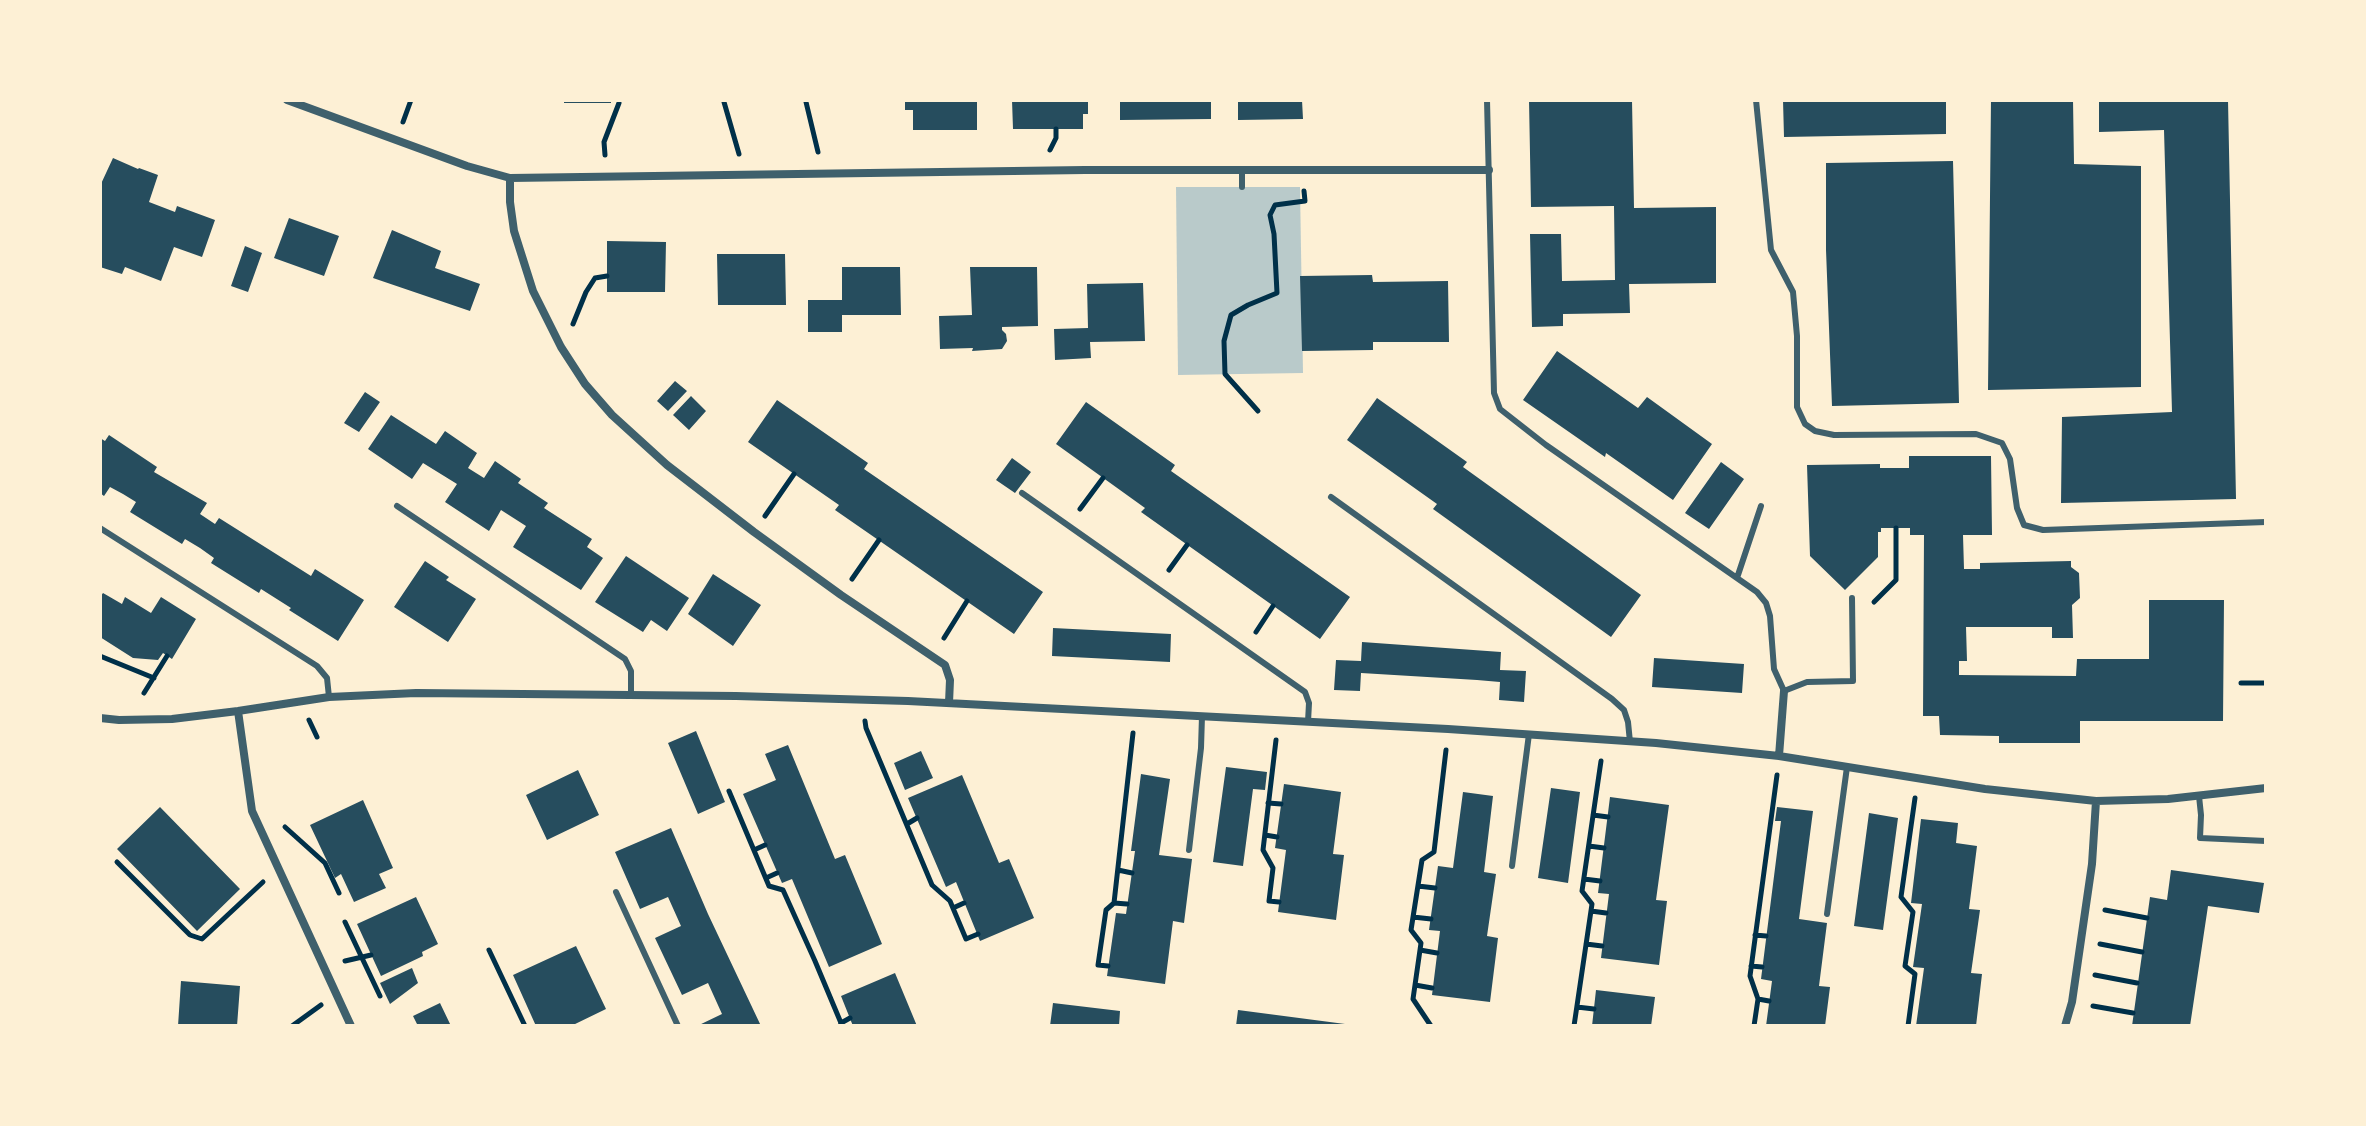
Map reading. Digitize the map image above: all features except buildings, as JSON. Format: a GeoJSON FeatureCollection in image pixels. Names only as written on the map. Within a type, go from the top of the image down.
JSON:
{"type":"FeatureCollection","features":[{"type":"Feature","properties":{"kind":"street"},"geometry":{"type":"LineString","coordinates":[[287,100],[467,166],[510,178],[1489,170]]}},
{"type":"Feature","properties":{"kind":"street"},"geometry":{"type":"LineString","coordinates":[[510,178],[514,231],[533,291],[561,347],[585,384],[636,437],[717,503],[841,595],[945,665],[950,680],[949,703]]}},
{"type":"Feature","properties":{"kind":"street"},"geometry":{"type":"LineString","coordinates":[[1779,756],[1784,691]]}},
{"type":"Feature","properties":{"kind":"street"},"geometry":{"type":"LineString","coordinates":[[100,718],[172,719],[329,697],[416,693],[751,696],[949,703],[1529,734],[1779,756],[2025,794],[2096,801],[2199,796],[2266,788]]}},
{"type":"Feature","properties":{"kind":"street"},"geometry":{"type":"LineString","coordinates":[[238,711],[252,811],[351,1026]]}},
{"type":"Feature","properties":{"kind":"street"},"geometry":{"type":"LineString","coordinates":[[2065,1026],[2072,1002],[2092,864],[2096,801]]}},
{"type":"Feature","properties":{"kind":"lane"},"geometry":{"type":"LineString","coordinates":[[1487,100],[1494,393],[1500,409],[1546,445],[1757,592],[1766,603],[1770,616],[1774,669],[1784,691],[1807,682],[1853,681],[1852,598]]}},
{"type":"Feature","properties":{"kind":"lane"},"geometry":{"type":"LineString","coordinates":[[1756,100],[1771,250],[1793,292],[1797,336],[1797,407],[1805,424],[1815,431],[1834,435],[1976,434],[2002,443],[2010,459],[2017,508],[2024,525],[2043,530],[2266,522]]}},
{"type":"Feature","properties":{"kind":"lane"},"geometry":{"type":"LineString","coordinates":[[1242,170],[1242,187]]}},
{"type":"Feature","properties":{"kind":"lane"},"geometry":{"type":"LineString","coordinates":[[1022,493],[1305,692],[1309,703],[1308,722]]}},
{"type":"Feature","properties":{"kind":"lane"},"geometry":{"type":"LineString","coordinates":[[1331,497],[1612,699],[1624,710],[1630,742]]}},
{"type":"Feature","properties":{"kind":"lane"},"geometry":{"type":"LineString","coordinates":[[397,506],[625,659],[631,671],[631,694]]}},
{"type":"Feature","properties":{"kind":"lane"},"geometry":{"type":"LineString","coordinates":[[1737,578],[1761,506]]}},
{"type":"Feature","properties":{"kind":"lane"},"geometry":{"type":"LineString","coordinates":[[100,528],[317,666],[327,678],[329,697]]}},
{"type":"Feature","properties":{"kind":"lane"},"geometry":{"type":"LineString","coordinates":[[1189,850],[1202,716]]}},
{"type":"Feature","properties":{"kind":"lane"},"geometry":{"type":"LineString","coordinates":[[1512,866],[1529,734]]}},
{"type":"Feature","properties":{"kind":"lane"},"geometry":{"type":"LineString","coordinates":[[1827,914],[1847,767]]}},
{"type":"Feature","properties":{"kind":"lane"},"geometry":{"type":"LineString","coordinates":[[2199,796],[2200,838],[2266,841]]}},
{"type":"Feature","properties":{"kind":"lane"},"geometry":{"type":"LineString","coordinates":[[616,892],[678,1026]]}},
{"type":"Feature","properties":{"kind":"path"},"geometry":{"type":"LineString","coordinates":[[407,110],[411,100]]}},
{"type":"Feature","properties":{"kind":"path"},"geometry":{"type":"LineString","coordinates":[[724,102],[739,154]]}},
{"type":"Feature","properties":{"kind":"path"},"geometry":{"type":"LineString","coordinates":[[806,102],[819,154]]}},
{"type":"Feature","properties":{"kind":"path"},"geometry":{"type":"LineString","coordinates":[[606,155],[604,142],[619,103]]}},
{"type":"Feature","properties":{"kind":"path"},"geometry":{"type":"LineString","coordinates":[[1049,152],[1056,138],[1056,129]]}},
{"type":"Feature","properties":{"kind":"path"},"geometry":{"type":"LineString","coordinates":[[1258,411],[1225,374],[1224,341],[1231,315],[1277,293],[1270,215],[1275,205],[1305,201],[1303,170]]}},
{"type":"Feature","properties":{"kind":"path"},"geometry":{"type":"LineString","coordinates":[[570,325],[574,323],[595,278],[607,276]]}},
{"type":"Feature","properties":{"kind":"path"},"geometry":{"type":"LineString","coordinates":[[764,518],[794,474]]}},
{"type":"Feature","properties":{"kind":"path"},"geometry":{"type":"LineString","coordinates":[[1068,524],[1103,478]]}},
{"type":"Feature","properties":{"kind":"path"},"geometry":{"type":"LineString","coordinates":[[1853,625],[1896,580],[1896,528]]}},
{"type":"Feature","properties":{"kind":"path"},"geometry":{"type":"LineString","coordinates":[[852,579],[879,540]]}},
{"type":"Feature","properties":{"kind":"path"},"geometry":{"type":"LineString","coordinates":[[1157,587],[1187,545]]}},
{"type":"Feature","properties":{"kind":"path"},"geometry":{"type":"LineString","coordinates":[[943,639],[967,601]]}},
{"type":"Feature","properties":{"kind":"path"},"geometry":{"type":"LineString","coordinates":[[1244,649],[1273,606]]}},
{"type":"Feature","properties":{"kind":"path"},"geometry":{"type":"LineString","coordinates":[[100,656],[154,678]]}},
{"type":"Feature","properties":{"kind":"path"},"geometry":{"type":"LineString","coordinates":[[144,693],[167,656]]}},
{"type":"Feature","properties":{"kind":"path"},"geometry":{"type":"LineString","coordinates":[[2241,683],[2266,683]]}},
{"type":"Feature","properties":{"kind":"path"},"geometry":{"type":"LineString","coordinates":[[865,722],[932,885],[950,901],[966,939],[978,934]]}},
{"type":"Feature","properties":{"kind":"path"},"geometry":{"type":"LineString","coordinates":[[1431,1026],[1413,999],[1421,943],[1411,930],[1422,860],[1434,852],[1448,729]]}},
{"type":"Feature","properties":{"kind":"path"},"geometry":{"type":"LineString","coordinates":[[1108,966],[1098,965],[1106,910],[1114,903],[1133,736]]}},
{"type":"Feature","properties":{"kind":"path"},"geometry":{"type":"LineString","coordinates":[[1574,1026],[1592,904],[1582,891],[1603,740]]}},
{"type":"Feature","properties":{"kind":"path"},"geometry":{"type":"LineString","coordinates":[[1275,747],[1263,850],[1273,868],[1269,901],[1279,902]]}},
{"type":"Feature","properties":{"kind":"path"},"geometry":{"type":"LineString","coordinates":[[1754,1026],[1758,999],[1750,976],[1775,783]]}},
{"type":"Feature","properties":{"kind":"path"},"geometry":{"type":"LineString","coordinates":[[729,791],[769,886],[783,890],[840,1024],[850,1018]]}},
{"type":"Feature","properties":{"kind":"path"},"geometry":{"type":"LineString","coordinates":[[1268,803],[1281,804]]}},
{"type":"Feature","properties":{"kind":"path"},"geometry":{"type":"LineString","coordinates":[[1908,1026],[1915,974],[1905,966],[1916,921],[1901,897],[1914,803]]}},
{"type":"Feature","properties":{"kind":"path"},"geometry":{"type":"LineString","coordinates":[[1593,815],[1608,817]]}},
{"type":"Feature","properties":{"kind":"path"},"geometry":{"type":"LineString","coordinates":[[275,818],[326,862],[339,893]]}},
{"type":"Feature","properties":{"kind":"path"},"geometry":{"type":"LineString","coordinates":[[907,824],[917,818]]}},
{"type":"Feature","properties":{"kind":"path"},"geometry":{"type":"LineString","coordinates":[[1265,835],[1277,837]]}},
{"type":"Feature","properties":{"kind":"path"},"geometry":{"type":"LineString","coordinates":[[754,850],[765,845]]}},
{"type":"Feature","properties":{"kind":"path"},"geometry":{"type":"LineString","coordinates":[[1589,846],[1604,848]]}},
{"type":"Feature","properties":{"kind":"path"},"geometry":{"type":"LineString","coordinates":[[919,852],[929,847]]}},
{"type":"Feature","properties":{"kind":"path"},"geometry":{"type":"LineString","coordinates":[[1906,861],[1916,862]]}},
{"type":"Feature","properties":{"kind":"path"},"geometry":{"type":"LineString","coordinates":[[117,862],[190,935],[202,939],[264,882]]}},
{"type":"Feature","properties":{"kind":"path"},"geometry":{"type":"LineString","coordinates":[[1273,868],[1283,869]]}},
{"type":"Feature","properties":{"kind":"path"},"geometry":{"type":"LineString","coordinates":[[1118,870],[1132,873]]}},
{"type":"Feature","properties":{"kind":"path"},"geometry":{"type":"LineString","coordinates":[[766,878],[777,873]]}},
{"type":"Feature","properties":{"kind":"path"},"geometry":{"type":"LineString","coordinates":[[1584,879],[1600,881]]}},
{"type":"Feature","properties":{"kind":"path"},"geometry":{"type":"LineString","coordinates":[[932,885],[942,880]]}},
{"type":"Feature","properties":{"kind":"path"},"geometry":{"type":"LineString","coordinates":[[1418,886],[1435,888]]}},
{"type":"Feature","properties":{"kind":"path"},"geometry":{"type":"LineString","coordinates":[[1902,888],[1912,890]]}},
{"type":"Feature","properties":{"kind":"path"},"geometry":{"type":"LineString","coordinates":[[790,906],[800,901]]}},
{"type":"Feature","properties":{"kind":"path"},"geometry":{"type":"LineString","coordinates":[[953,908],[964,903]]}},
{"type":"Feature","properties":{"kind":"path"},"geometry":{"type":"LineString","coordinates":[[1114,903],[1127,904]]}},
{"type":"Feature","properties":{"kind":"path"},"geometry":{"type":"LineString","coordinates":[[2086,907],[2147,918]]}},
{"type":"Feature","properties":{"kind":"path"},"geometry":{"type":"LineString","coordinates":[[1591,911],[1606,913]]}},
{"type":"Feature","properties":{"kind":"path"},"geometry":{"type":"LineString","coordinates":[[1413,917],[1431,919]]}},
{"type":"Feature","properties":{"kind":"path"},"geometry":{"type":"LineString","coordinates":[[345,922],[380,996]]}},
{"type":"Feature","properties":{"kind":"path"},"geometry":{"type":"LineString","coordinates":[[802,932],[812,928]]}},
{"type":"Feature","properties":{"kind":"path"},"geometry":{"type":"LineString","coordinates":[[1103,934],[1112,936]]}},
{"type":"Feature","properties":{"kind":"path"},"geometry":{"type":"LineString","coordinates":[[1755,935],[1766,936]]}},
{"type":"Feature","properties":{"kind":"path"},"geometry":{"type":"LineString","coordinates":[[2081,940],[2142,952]]}},
{"type":"Feature","properties":{"kind":"path"},"geometry":{"type":"LineString","coordinates":[[1586,944],[1602,946]]}},
{"type":"Feature","properties":{"kind":"path"},"geometry":{"type":"LineString","coordinates":[[489,950],[525,1026]]}},
{"type":"Feature","properties":{"kind":"path"},"geometry":{"type":"LineString","coordinates":[[1420,950],[1437,953]]}},
{"type":"Feature","properties":{"kind":"path"},"geometry":{"type":"LineString","coordinates":[[1907,952],[1915,952]]}},
{"type":"Feature","properties":{"kind":"path"},"geometry":{"type":"LineString","coordinates":[[337,963],[371,955]]}},
{"type":"Feature","properties":{"kind":"path"},"geometry":{"type":"LineString","coordinates":[[815,961],[825,958]]}},
{"type":"Feature","properties":{"kind":"path"},"geometry":{"type":"LineString","coordinates":[[1751,966],[1762,967]]}},
{"type":"Feature","properties":{"kind":"path"},"geometry":{"type":"LineString","coordinates":[[2076,971],[2137,983]]}},
{"type":"Feature","properties":{"kind":"path"},"geometry":{"type":"LineString","coordinates":[[1415,985],[1432,988]]}},
{"type":"Feature","properties":{"kind":"path"},"geometry":{"type":"LineString","coordinates":[[1913,988],[1921,988]]}},
{"type":"Feature","properties":{"kind":"path"},"geometry":{"type":"LineString","coordinates":[[1758,999],[1769,1001]]}},
{"type":"Feature","properties":{"kind":"path"},"geometry":{"type":"LineString","coordinates":[[2072,1002],[2133,1013]]}},
{"type":"Feature","properties":{"kind":"path"},"geometry":{"type":"LineString","coordinates":[[292,1026],[321,1005]]}},
{"type":"Feature","properties":{"kind":"path"},"geometry":{"type":"LineString","coordinates":[[1577,1007],[1594,1009]]}},
{"type":"Feature","properties":{"kind":"path"},"geometry":{"type":"LineString","coordinates":[[1909,1016],[1917,1018]]}},
{"type":"Feature","properties":{"kind":"shaded area"},"geometry":{"type":"Polygon","coordinates":[[[1176,187],[1300,187],[1303,373],[1178,375],[1176,187]]]}}]}
